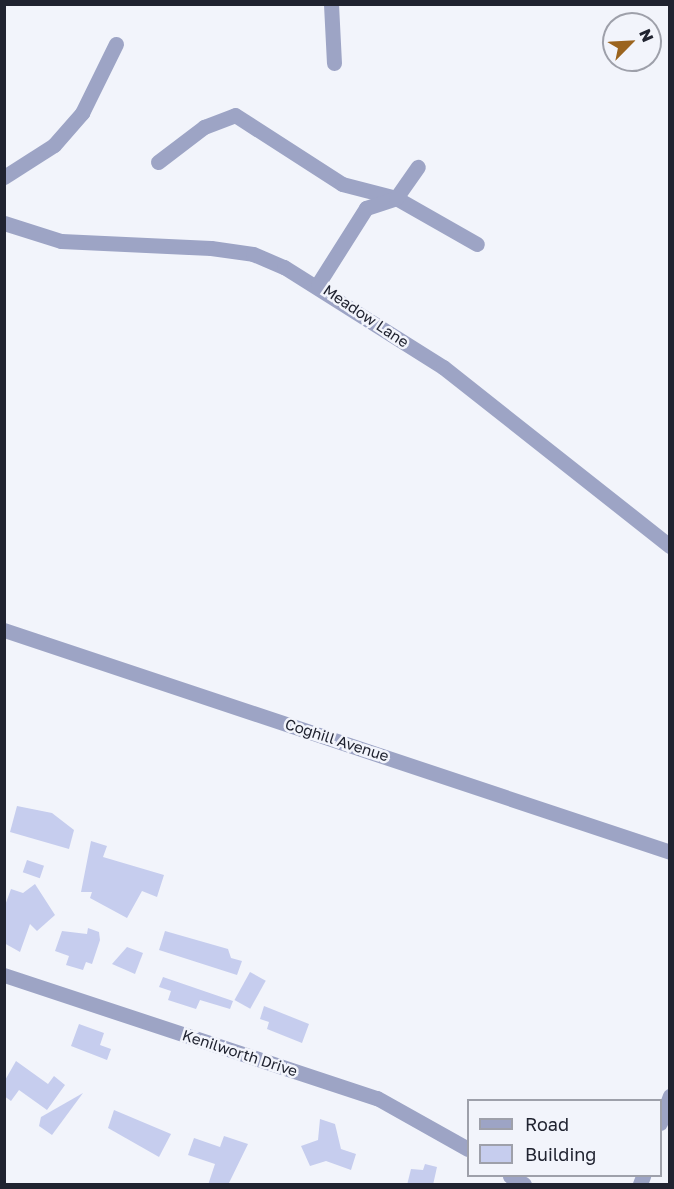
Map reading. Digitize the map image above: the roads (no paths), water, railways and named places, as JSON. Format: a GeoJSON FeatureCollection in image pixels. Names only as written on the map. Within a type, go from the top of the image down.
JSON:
{"type":"FeatureCollection","features":[{"type":"Feature","properties":{"kind":"street"},"geometry":{"type":"LineString","coordinates":[[331,4],[334,63]]}},
{"type":"Feature","properties":{"kind":"street"},"geometry":{"type":"LineString","coordinates":[[4,177],[54,145],[75,121],[94,94],[116,44]]}},
{"type":"Feature","properties":{"kind":"street"},"geometry":{"type":"LineString","coordinates":[[158,162],[204,127],[235,115],[342,184],[396,198],[477,244]]}},
{"type":"Feature","properties":{"kind":"street"},"geometry":{"type":"LineString","coordinates":[[318,284],[366,208],[396,198],[418,167]]}},
{"type":"Feature","properties":{"kind":"street","name":"Meadow Lane"},"geometry":{"type":"LineString","coordinates":[[4,223],[61,241],[253,254],[318,284],[442,367],[669,546]]}},
{"type":"Feature","properties":{"kind":"street","name":"Coghill Avenue"},"geometry":{"type":"LineString","coordinates":[[4,630],[669,852]]}},
{"type":"Feature","properties":{"kind":"street","name":"Kenilworth Drive"},"geometry":{"type":"LineString","coordinates":[[4,975],[377,1098],[467,1148]]}},
{"type":"Feature","properties":{"kind":"street"},"geometry":{"type":"LineString","coordinates":[[662,1117],[669,1096]]}}]}
